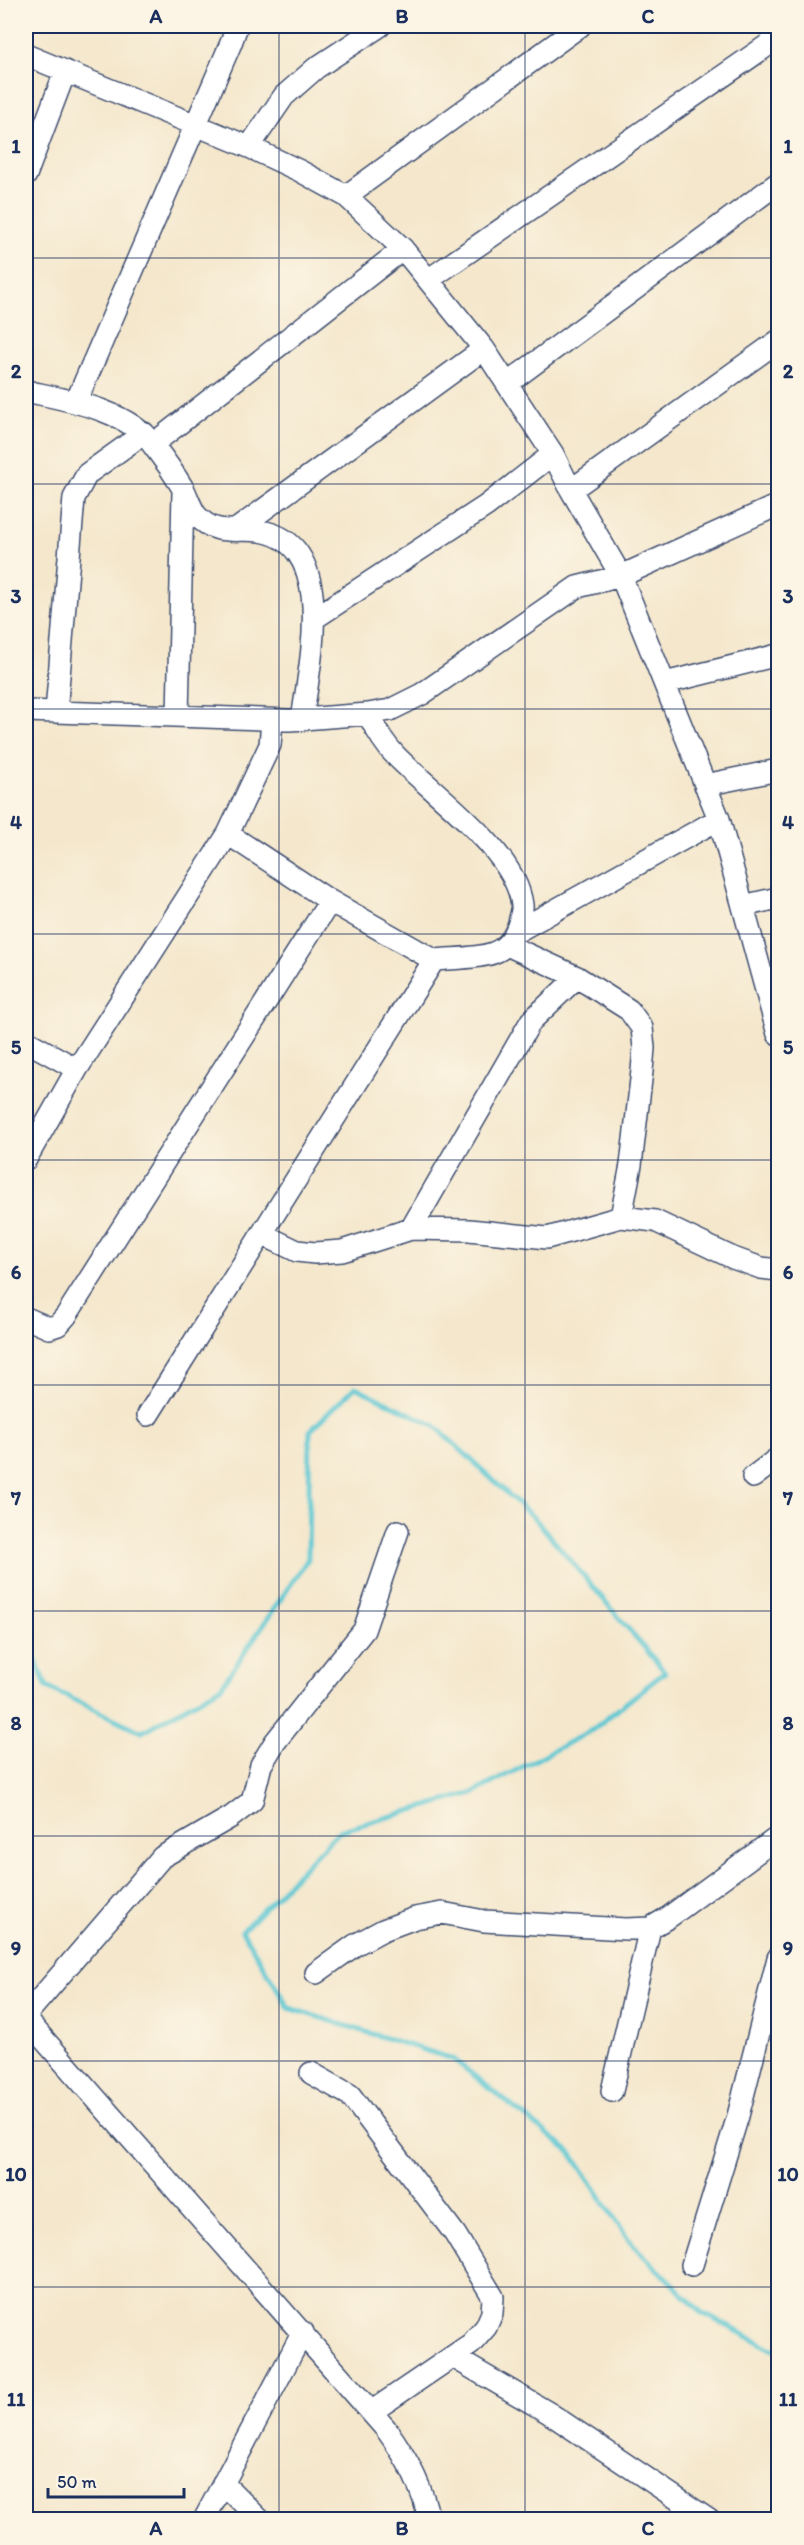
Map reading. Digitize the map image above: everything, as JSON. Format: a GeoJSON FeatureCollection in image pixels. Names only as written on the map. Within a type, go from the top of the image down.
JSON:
{"type":"FeatureCollection","features":[{"type":"Feature","properties":{"kind":"street"},"geometry":{"type":"LineString","coordinates":[[76,402],[237,26]]}},
{"type":"Feature","properties":{"kind":"street"},"geometry":{"type":"LineString","coordinates":[[249,147],[285,96],[316,68],[380,26]]}},
{"type":"Feature","properties":{"kind":"street"},"geometry":{"type":"LineString","coordinates":[[346,196],[580,26]]}},
{"type":"Feature","properties":{"kind":"street"},"geometry":{"type":"LineString","coordinates":[[428,280],[778,38]]}},
{"type":"Feature","properties":{"kind":"street"},"geometry":{"type":"LineString","coordinates":[[26,55],[249,147],[346,196],[403,249],[484,349],[553,454],[571,490],[621,576],[719,819],[777,1026]]}},
{"type":"Feature","properties":{"kind":"street"},"geometry":{"type":"LineString","coordinates":[[26,175],[65,72]]}},
{"type":"Feature","properties":{"kind":"street"},"geometry":{"type":"LineString","coordinates":[[508,383],[778,183]]}},
{"type":"Feature","properties":{"kind":"street"},"geometry":{"type":"LineString","coordinates":[[56,712],[74,498],[87,474],[149,439],[403,249]]}},
{"type":"Feature","properties":{"kind":"street"},"geometry":{"type":"LineString","coordinates":[[571,490],[778,340]]}},
{"type":"Feature","properties":{"kind":"street"},"geometry":{"type":"LineString","coordinates":[[237,529],[484,349]]}},
{"type":"Feature","properties":{"kind":"street"},"geometry":{"type":"LineString","coordinates":[[26,391],[76,402],[123,419],[149,439],[183,490],[195,514],[207,524],[223,531],[237,529],[280,537],[295,549],[311,585],[315,618],[302,720]]}},
{"type":"Feature","properties":{"kind":"street"},"geometry":{"type":"LineString","coordinates":[[315,618],[486,506],[553,454]]}},
{"type":"Feature","properties":{"kind":"street"},"geometry":{"type":"LineString","coordinates":[[178,716],[183,490]]}},
{"type":"Feature","properties":{"kind":"street"},"geometry":{"type":"LineString","coordinates":[[26,711],[302,720],[390,710],[422,694],[577,587],[621,576],[778,505]]}},
{"type":"Feature","properties":{"kind":"street"},"geometry":{"type":"LineString","coordinates":[[665,683],[778,655]]}},
{"type":"Feature","properties":{"kind":"street"},"geometry":{"type":"LineString","coordinates":[[368,714],[380,737],[395,756],[445,799],[494,850],[516,881],[523,907],[512,938]]}},
{"type":"Feature","properties":{"kind":"street"},"geometry":{"type":"LineString","coordinates":[[26,1159],[77,1069],[228,834],[270,745],[272,720]]}},
{"type":"Feature","properties":{"kind":"street"},"geometry":{"type":"LineString","coordinates":[[705,785],[778,770]]}},
{"type":"Feature","properties":{"kind":"street"},"geometry":{"type":"LineString","coordinates":[[228,834],[330,901],[434,960],[493,953],[512,938],[719,819]]}},
{"type":"Feature","properties":{"kind":"street"},"geometry":{"type":"LineString","coordinates":[[743,906],[778,898]]}},
{"type":"Feature","properties":{"kind":"street"},"geometry":{"type":"LineString","coordinates":[[26,1318],[49,1328],[58,1325],[66,1316],[330,901]]}},
{"type":"Feature","properties":{"kind":"street"},"geometry":{"type":"LineString","coordinates":[[512,938],[629,1010],[642,1028],[644,1048],[642,1071],[631,1165],[621,1217]]}},
{"type":"Feature","properties":{"kind":"street"},"geometry":{"type":"LineString","coordinates":[[148,1415],[434,960]]}},
{"type":"Feature","properties":{"kind":"street"},"geometry":{"type":"LineString","coordinates":[[411,1229],[531,1022],[577,977]]}},
{"type":"Feature","properties":{"kind":"street"},"geometry":{"type":"LineString","coordinates":[[26,1041],[77,1069]]}},
{"type":"Feature","properties":{"kind":"street"},"geometry":{"type":"LineString","coordinates":[[262,1234],[297,1251],[315,1253],[342,1251],[411,1229],[469,1230],[547,1238],[621,1217],[655,1221],[760,1268],[778,1270]]}},
{"type":"Feature","properties":{"kind":"street"},"geometry":{"type":"LineString","coordinates":[[753,1477],[778,1458]]}},
{"type":"Feature","properties":{"kind":"street"},"geometry":{"type":"LineString","coordinates":[[398,1531],[364,1630],[275,1742],[261,1765],[252,1802],[231,1817],[162,1857],[26,2017],[371,2412],[402,2451],[432,2517]]}},
{"type":"Feature","properties":{"kind":"street"},"geometry":{"type":"LineString","coordinates":[[316,1972],[355,1945],[383,1930],[415,1918],[442,1913],[484,1921],[569,1927],[650,1928],[669,1917],[778,1837]]}},
{"type":"Feature","properties":{"kind":"street"},"geometry":{"type":"LineString","coordinates":[[612,2091],[650,1928]]}},
{"type":"Feature","properties":{"kind":"street"},"geometry":{"type":"LineString","coordinates":[[692,2265],[738,2116],[778,1958]]}},
{"type":"Feature","properties":{"kind":"street"},"geometry":{"type":"LineString","coordinates":[[311,2073],[350,2095],[396,2159],[422,2187],[455,2234],[493,2297],[492,2313],[486,2327],[471,2344],[371,2412]]}},
{"type":"Feature","properties":{"kind":"street"},"geometry":{"type":"LineString","coordinates":[[204,2520],[303,2332]]}},
{"type":"Feature","properties":{"kind":"street"},"geometry":{"type":"LineString","coordinates":[[453,2357],[549,2413],[709,2520]]}},
{"type":"Feature","properties":{"kind":"street"},"geometry":{"type":"LineString","coordinates":[[223,2483],[260,2520]]}},
{"type":"Feature","properties":{"kind":"waterway"},"geometry":{"type":"LineString","coordinates":[[26,1639],[47,1687],[142,1732],[221,1687],[308,1559],[310,1431],[355,1387],[434,1425],[538,1522],[665,1672],[592,1730],[473,1793],[339,1831],[242,1931],[289,2008],[453,2059],[571,2153],[631,2243],[702,2313],[778,2352]]}}]}
